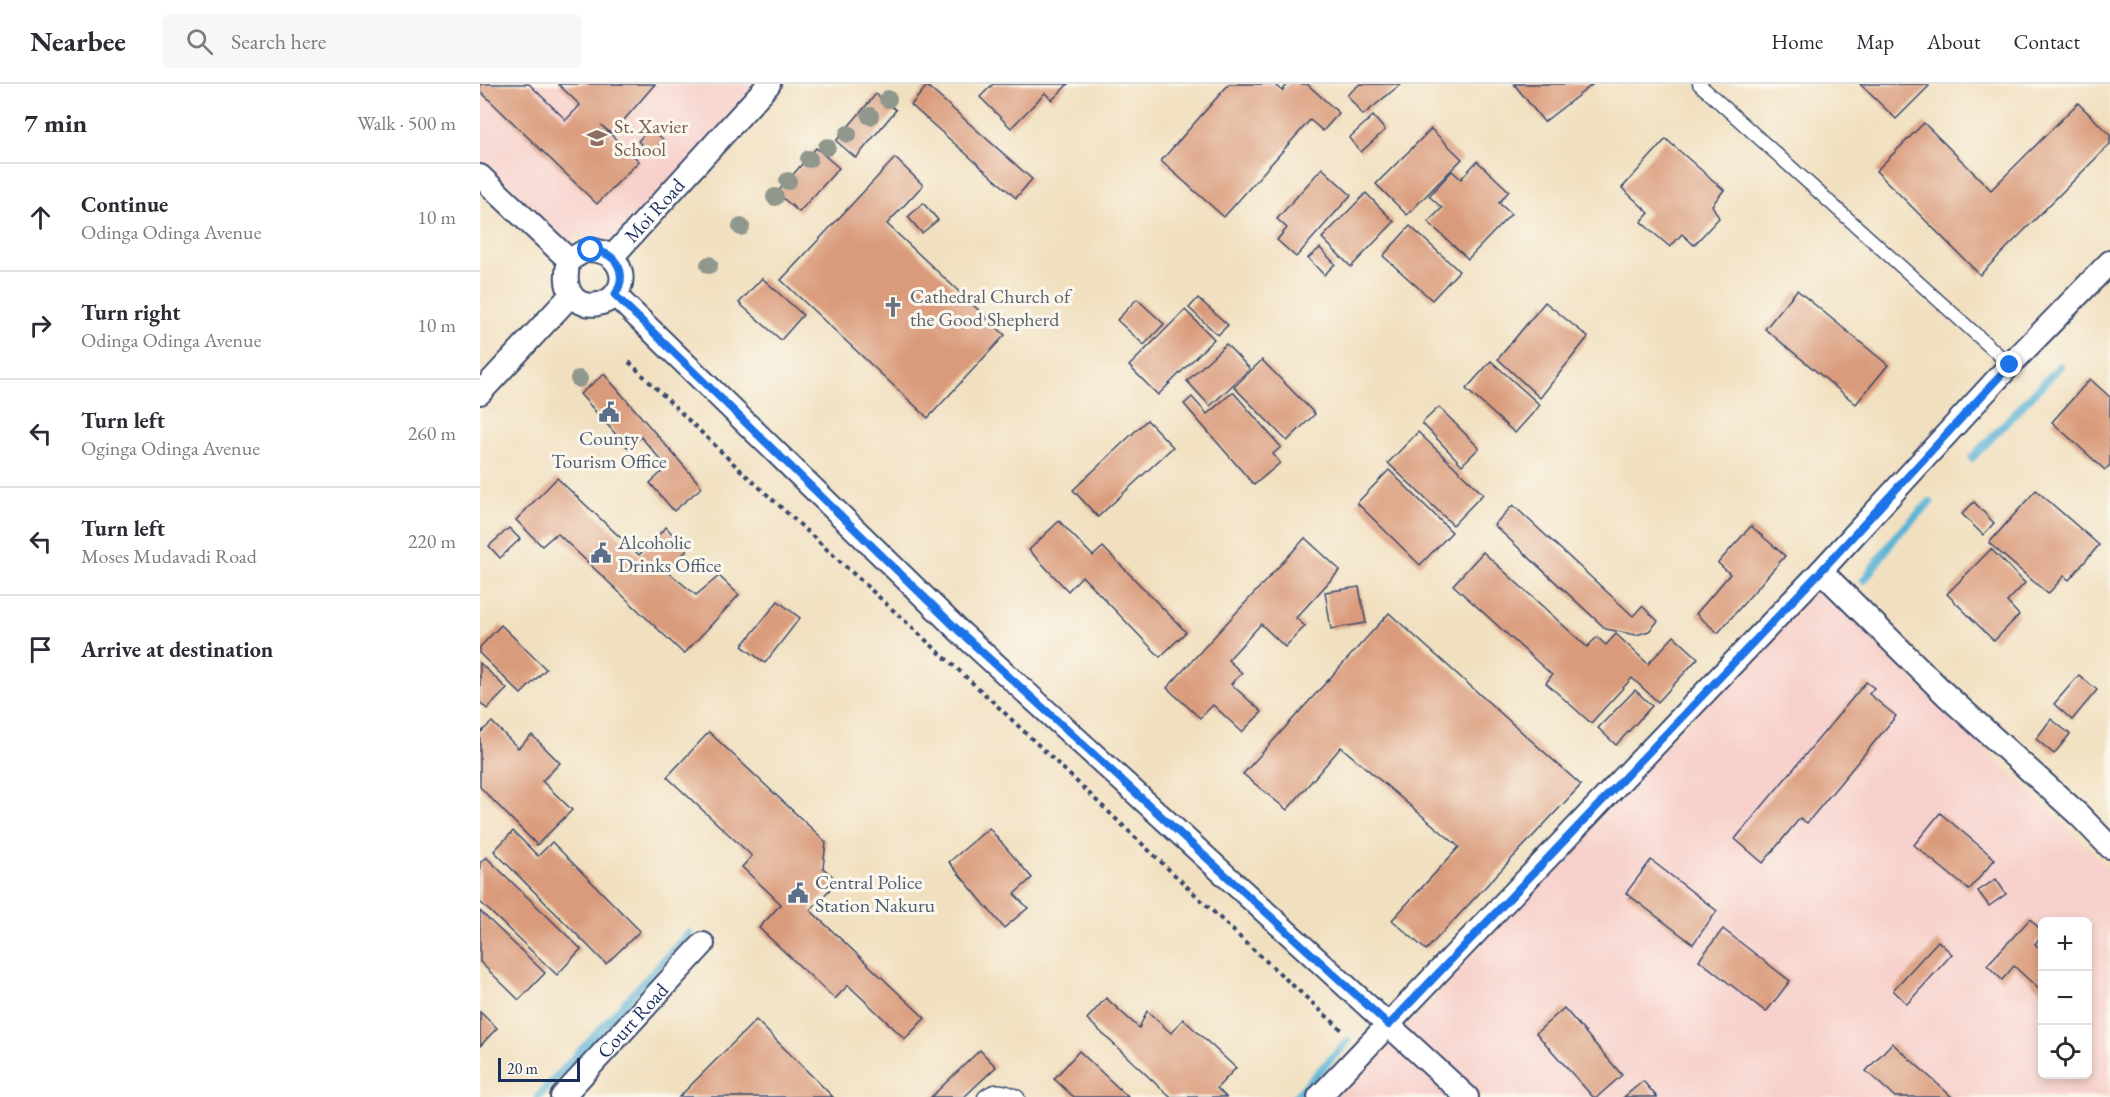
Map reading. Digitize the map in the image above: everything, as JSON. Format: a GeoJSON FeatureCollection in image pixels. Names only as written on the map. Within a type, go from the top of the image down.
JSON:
{"type":"FeatureCollection","features":[{"type":"Feature","properties":{"kind":"street","name":"Moi Road"},"geometry":{"type":"LineString","coordinates":[[612,257],[769,84]]}},
{"type":"Feature","properties":{"kind":"street"},"geometry":{"type":"LineString","coordinates":[[480,176],[569,260]]}},
{"type":"Feature","properties":{"kind":"street"},"geometry":{"type":"LineString","coordinates":[[591,250],[606,253],[612,257],[620,271],[620,288],[608,302],[588,305],[578,301],[571,295],[566,278],[569,260],[591,250]]}},
{"type":"Feature","properties":{"kind":"street"},"geometry":{"type":"LineString","coordinates":[[1319,1097],[1821,571],[2010,365],[2110,262]]}},
{"type":"Feature","properties":{"kind":"street"},"geometry":{"type":"LineString","coordinates":[[480,393],[571,295]]}},
{"type":"Feature","properties":{"kind":"street"},"geometry":{"type":"LineString","coordinates":[[615,295],[958,630],[1467,1097]]}},
{"type":"Feature","properties":{"kind":"street"},"geometry":{"type":"LineString","coordinates":[[1821,571],[1946,695],[2079,815],[2110,847]]}},
{"type":"Feature","properties":{"kind":"street","name":"Court Road"},"geometry":{"type":"LineString","coordinates":[[562,1097],[703,944]]}},
{"type":"Feature","properties":{"kind":"lane"},"geometry":{"type":"LineString","coordinates":[[1698,84],[2010,365]]}},
{"type":"Feature","properties":{"kind":"lane"},"geometry":{"type":"LineString","coordinates":[[984,1097],[990,1092],[1006,1090],[1018,1097]]}},
{"type":"Feature","properties":{"kind":"path"},"geometry":{"type":"LineString","coordinates":[[629,362],[736,466],[990,699],[1243,940],[1343,1031]]}},
{"type":"Feature","properties":{"kind":"shaded area","name":"St. Xavier School"},"geometry":{"type":"Polygon","coordinates":[[[480,84],[760,84],[615,254],[600,242],[586,238],[573,239],[560,245],[549,254],[480,192],[480,84]]]}},
{"type":"Feature","properties":{"kind":"shaded area"},"geometry":{"type":"Polygon","coordinates":[[[1815,584],[2110,869],[2110,1097],[1331,1097],[1369,1058],[1374,1062],[1815,584]]]}},
{"type":"Feature","properties":{"kind":"building"},"geometry":{"type":"Polygon","coordinates":[[[480,84],[529,84],[566,120],[580,105],[558,84],[655,84],[612,134],[601,125],[639,161],[597,204],[480,91],[480,84]]]}},
{"type":"Feature","properties":{"kind":"building"},"geometry":{"type":"Polygon","coordinates":[[[993,84],[1068,84],[1052,100],[1045,93],[1011,128],[980,97],[993,84]]]}},
{"type":"Feature","properties":{"kind":"building"},"geometry":{"type":"Polygon","coordinates":[[[1229,84],[1274,84],[1282,91],[1288,84],[1307,84],[1339,113],[1323,131],[1310,120],[1224,217],[1161,161],[1229,84]]]}},
{"type":"Feature","properties":{"kind":"building"},"geometry":{"type":"Polygon","coordinates":[[[1360,84],[1401,84],[1363,115],[1347,95],[1360,84]]]}},
{"type":"Feature","properties":{"kind":"building"},"geometry":{"type":"Polygon","coordinates":[[[1514,84],[1593,84],[1544,122],[1514,84]]]}},
{"type":"Feature","properties":{"kind":"building"},"geometry":{"type":"Polygon","coordinates":[[[1860,84],[1927,84],[1929,86],[1896,119],[1860,84]]]}},
{"type":"Feature","properties":{"kind":"building"},"geometry":{"type":"Polygon","coordinates":[[[927,86],[1032,179],[1016,198],[911,105],[927,86]]]}},
{"type":"Feature","properties":{"kind":"building"},"geometry":{"type":"Polygon","coordinates":[[[876,94],[896,110],[856,158],[836,141],[876,94]]]}},
{"type":"Feature","properties":{"kind":"building"},"geometry":{"type":"Polygon","coordinates":[[[2078,103],[2110,135],[2110,144],[1980,275],[1876,171],[1924,123],[1991,190],[2078,103]]]}},
{"type":"Feature","properties":{"kind":"building"},"geometry":{"type":"Polygon","coordinates":[[[1373,116],[1385,130],[1361,152],[1349,138],[1373,116]]]}},
{"type":"Feature","properties":{"kind":"building"},"geometry":{"type":"Polygon","coordinates":[[[650,128],[664,140],[651,154],[638,141],[650,128]]]}},
{"type":"Feature","properties":{"kind":"building"},"geometry":{"type":"Polygon","coordinates":[[[1431,129],[1462,159],[1407,215],[1376,184],[1431,129]]]}},
{"type":"Feature","properties":{"kind":"building"},"geometry":{"type":"Polygon","coordinates":[[[1666,139],[1724,190],[1712,205],[1719,218],[1694,245],[1682,234],[1670,247],[1641,222],[1649,213],[1622,188],[1666,139]]]}},
{"type":"Feature","properties":{"kind":"building"},"geometry":{"type":"Polygon","coordinates":[[[816,148],[839,168],[799,212],[777,193],[816,148]]]}},
{"type":"Feature","properties":{"kind":"building","name":"Cathedral Church of the Good Shepherd"},"geometry":{"type":"Polygon","coordinates":[[[895,158],[923,185],[887,224],[1005,335],[928,418],[781,280],[895,158]]]}},
{"type":"Feature","properties":{"kind":"building"},"geometry":{"type":"Polygon","coordinates":[[[1477,161],[1509,191],[1499,203],[1511,214],[1468,259],[1428,222],[1442,208],[1429,196],[1452,171],[1461,179],[1477,161]]]}},
{"type":"Feature","properties":{"kind":"building"},"geometry":{"type":"Polygon","coordinates":[[[1322,168],[1351,195],[1296,257],[1277,240],[1287,228],[1277,219],[1322,168]]]}},
{"type":"Feature","properties":{"kind":"building"},"geometry":{"type":"Polygon","coordinates":[[[1366,193],[1394,222],[1351,267],[1322,238],[1366,193]]]}},
{"type":"Feature","properties":{"kind":"building"},"geometry":{"type":"Polygon","coordinates":[[[923,203],[938,220],[922,233],[908,217],[923,203]]]}},
{"type":"Feature","properties":{"kind":"building"},"geometry":{"type":"Polygon","coordinates":[[[1410,226],[1459,271],[1432,300],[1383,256],[1410,226]]]}},
{"type":"Feature","properties":{"kind":"building"},"geometry":{"type":"Polygon","coordinates":[[[1320,248],[1335,264],[1324,275],[1308,258],[1320,248]]]}},
{"type":"Feature","properties":{"kind":"building"},"geometry":{"type":"Polygon","coordinates":[[[762,278],[803,315],[781,340],[739,303],[762,278]]]}},
{"type":"Feature","properties":{"kind":"building"},"geometry":{"type":"Polygon","coordinates":[[[1797,290],[1888,365],[1856,404],[1765,329],[1797,290]]]}},
{"type":"Feature","properties":{"kind":"building"},"geometry":{"type":"Polygon","coordinates":[[[1198,298],[1228,325],[1218,335],[1189,308],[1198,298]]]}},
{"type":"Feature","properties":{"kind":"building"},"geometry":{"type":"Polygon","coordinates":[[[1137,299],[1164,324],[1144,345],[1117,320],[1137,299]]]}},
{"type":"Feature","properties":{"kind":"building"},"geometry":{"type":"Polygon","coordinates":[[[1545,302],[1588,337],[1540,398],[1498,359],[1545,302]]]}},
{"type":"Feature","properties":{"kind":"building"},"geometry":{"type":"Polygon","coordinates":[[[1185,310],[1214,339],[1158,395],[1129,366],[1185,310]]]}},
{"type":"Feature","properties":{"kind":"building"},"geometry":{"type":"Polygon","coordinates":[[[1226,344],[1250,369],[1210,406],[1187,381],[1226,344]]]}},
{"type":"Feature","properties":{"kind":"building"},"geometry":{"type":"Polygon","coordinates":[[[1262,360],[1315,414],[1287,441],[1234,387],[1262,360]]]}},
{"type":"Feature","properties":{"kind":"building"},"geometry":{"type":"Polygon","coordinates":[[[1491,361],[1540,405],[1515,433],[1466,389],[1491,361]]]}},
{"type":"Feature","properties":{"kind":"building"},"geometry":{"type":"Polygon","coordinates":[[[604,374],[702,487],[674,511],[650,483],[667,467],[641,437],[628,448],[580,394],[604,374]]]}},
{"type":"Feature","properties":{"kind":"building"},"geometry":{"type":"Polygon","coordinates":[[[2090,379],[2110,397],[2110,465],[2105,470],[2052,422],[2090,379]]]}},
{"type":"Feature","properties":{"kind":"building"},"geometry":{"type":"Polygon","coordinates":[[[1233,392],[1281,447],[1273,454],[1280,463],[1254,485],[1184,404],[1192,397],[1207,414],[1233,392]]]}},
{"type":"Feature","properties":{"kind":"building"},"geometry":{"type":"Polygon","coordinates":[[[1439,407],[1479,448],[1462,465],[1422,423],[1439,407]]]}},
{"type":"Feature","properties":{"kind":"building"},"geometry":{"type":"Polygon","coordinates":[[[1147,420],[1173,447],[1098,517],[1073,490],[1147,420]]]}},
{"type":"Feature","properties":{"kind":"building"},"geometry":{"type":"Polygon","coordinates":[[[1418,432],[1483,494],[1453,525],[1388,463],[1418,432]]]}},
{"type":"Feature","properties":{"kind":"building"},"geometry":{"type":"Polygon","coordinates":[[[1389,470],[1452,532],[1420,565],[1357,503],[1389,470]]]}},
{"type":"Feature","properties":{"kind":"building"},"geometry":{"type":"Polygon","coordinates":[[[557,478],[639,555],[666,527],[687,550],[667,571],[696,595],[719,576],[739,595],[684,654],[557,533],[542,546],[516,520],[557,478]]]}},
{"type":"Feature","properties":{"kind":"building"},"geometry":{"type":"Polygon","coordinates":[[[2036,490],[2099,545],[2069,580],[2064,576],[2048,594],[1989,543],[2036,490]]]}},
{"type":"Feature","properties":{"kind":"building"},"geometry":{"type":"Polygon","coordinates":[[[1974,502],[1994,523],[1983,535],[1962,514],[1974,502]]]}},
{"type":"Feature","properties":{"kind":"building"},"geometry":{"type":"Polygon","coordinates":[[[1513,505],[1633,616],[1642,606],[1658,621],[1649,631],[1636,635],[1606,629],[1494,525],[1513,505]]]}},
{"type":"Feature","properties":{"kind":"building"},"geometry":{"type":"Polygon","coordinates":[[[1059,521],[1093,556],[1103,547],[1186,632],[1160,657],[1082,576],[1068,591],[1029,550],[1059,521]]]}},
{"type":"Feature","properties":{"kind":"building"},"geometry":{"type":"Polygon","coordinates":[[[1751,526],[1785,556],[1718,633],[1696,614],[1730,574],[1718,563],[1751,526]]]}},
{"type":"Feature","properties":{"kind":"building"},"geometry":{"type":"Polygon","coordinates":[[[509,528],[520,539],[500,558],[489,546],[509,528]]]}},
{"type":"Feature","properties":{"kind":"building"},"geometry":{"type":"Polygon","coordinates":[[[1305,538],[1340,570],[1296,618],[1305,626],[1285,647],[1261,624],[1228,660],[1242,673],[1231,684],[1262,712],[1242,732],[1213,705],[1200,718],[1167,688],[1305,538]]]}},
{"type":"Feature","properties":{"kind":"building"},"geometry":{"type":"Polygon","coordinates":[[[1991,549],[2025,583],[2007,602],[2019,615],[1994,641],[1947,594],[1991,549]]]}},
{"type":"Feature","properties":{"kind":"building"},"geometry":{"type":"Polygon","coordinates":[[[1483,552],[1587,647],[1597,637],[1606,645],[1616,634],[1648,664],[1674,636],[1698,658],[1658,702],[1632,678],[1591,723],[1546,683],[1552,675],[1453,585],[1483,552]]]}},
{"type":"Feature","properties":{"kind":"building"},"geometry":{"type":"Polygon","coordinates":[[[1359,587],[1366,623],[1331,629],[1325,592],[1359,587]]]}},
{"type":"Feature","properties":{"kind":"building"},"geometry":{"type":"Polygon","coordinates":[[[778,601],[800,618],[765,663],[742,646],[778,601]]]}},
{"type":"Feature","properties":{"kind":"building"},"geometry":{"type":"Polygon","coordinates":[[[1389,613],[1581,785],[1426,950],[1392,920],[1459,847],[1341,747],[1287,810],[1243,774],[1389,613]]]}},
{"type":"Feature","properties":{"kind":"building"},"geometry":{"type":"Polygon","coordinates":[[[501,625],[546,669],[521,694],[480,654],[480,647],[501,625]]]}},
{"type":"Feature","properties":{"kind":"building"},"geometry":{"type":"Polygon","coordinates":[[[480,663],[507,689],[487,709],[480,702],[480,663]]]}},
{"type":"Feature","properties":{"kind":"building"},"geometry":{"type":"Polygon","coordinates":[[[2079,675],[2097,690],[2072,720],[2054,704],[2079,675]]]}},
{"type":"Feature","properties":{"kind":"building"},"geometry":{"type":"Polygon","coordinates":[[[1866,682],[1874,688],[1869,694],[1896,716],[1807,823],[1800,818],[1763,863],[1735,839],[1866,682]]]}},
{"type":"Feature","properties":{"kind":"building"},"geometry":{"type":"Polygon","coordinates":[[[1635,690],[1652,706],[1616,745],[1598,728],[1635,690]]]}},
{"type":"Feature","properties":{"kind":"building"},"geometry":{"type":"Polygon","coordinates":[[[2051,719],[2070,734],[2054,754],[2036,739],[2051,719]]]}},
{"type":"Feature","properties":{"kind":"building"},"geometry":{"type":"Polygon","coordinates":[[[492,722],[518,748],[532,735],[560,763],[542,781],[572,810],[537,845],[480,787],[480,733],[492,722]]]}},
{"type":"Feature","properties":{"kind":"building","name":"Central Police Station Nakuru"},"geometry":{"type":"Polygon","coordinates":[[[709,732],[826,842],[823,868],[838,881],[810,910],[925,1018],[905,1039],[848,985],[835,999],[759,928],[781,904],[742,867],[752,856],[667,777],[709,732]]]}},
{"type":"Feature","properties":{"kind":"building"},"geometry":{"type":"Polygon","coordinates":[[[1940,813],[1995,859],[1969,890],[1914,845],[1940,813]]]}},
{"type":"Feature","properties":{"kind":"building"},"geometry":{"type":"Polygon","coordinates":[[[989,828],[1032,878],[1014,894],[1028,908],[1004,928],[949,862],[989,828]]]}},
{"type":"Feature","properties":{"kind":"building"},"geometry":{"type":"Polygon","coordinates":[[[513,831],[538,856],[552,842],[640,931],[606,964],[494,851],[513,831]]]}},
{"type":"Feature","properties":{"kind":"building"},"geometry":{"type":"Polygon","coordinates":[[[486,857],[581,949],[557,975],[480,902],[480,863],[486,857]]]}},
{"type":"Feature","properties":{"kind":"building"},"geometry":{"type":"Polygon","coordinates":[[[1651,860],[1717,911],[1693,944],[1626,893],[1651,860]]]}},
{"type":"Feature","properties":{"kind":"building"},"geometry":{"type":"Polygon","coordinates":[[[1996,879],[2006,894],[1989,906],[1978,891],[1996,879]]]}},
{"type":"Feature","properties":{"kind":"building"},"geometry":{"type":"Polygon","coordinates":[[[480,911],[545,973],[519,1000],[480,962],[480,911]]]}},
{"type":"Feature","properties":{"kind":"building"},"geometry":{"type":"Polygon","coordinates":[[[2030,919],[2038,927],[2038,941],[2035,944],[2038,947],[2038,988],[2014,966],[2002,980],[1987,965],[2030,919]]]}},
{"type":"Feature","properties":{"kind":"building"},"geometry":{"type":"Polygon","coordinates":[[[1723,929],[1790,981],[1766,1012],[1699,960],[1723,929]]]}},
{"type":"Feature","properties":{"kind":"building"},"geometry":{"type":"Polygon","coordinates":[[[1938,941],[1952,954],[1907,1004],[1893,990],[1938,941]]]}},
{"type":"Feature","properties":{"kind":"building"},"geometry":{"type":"Polygon","coordinates":[[[1106,998],[1139,1028],[1147,1011],[1171,1033],[1183,1019],[1236,1068],[1217,1088],[1226,1097],[1170,1097],[1087,1019],[1106,998]]]}},
{"type":"Feature","properties":{"kind":"building"},"geometry":{"type":"Polygon","coordinates":[[[1564,1008],[1622,1075],[1597,1097],[1593,1097],[1536,1033],[1564,1008]]]}},
{"type":"Feature","properties":{"kind":"building"},"geometry":{"type":"Polygon","coordinates":[[[480,1012],[497,1028],[480,1046],[480,1012]]]}},
{"type":"Feature","properties":{"kind":"building"},"geometry":{"type":"Polygon","coordinates":[[[756,1020],[833,1097],[679,1097],[756,1020]]]}},
{"type":"Feature","properties":{"kind":"building"},"geometry":{"type":"Polygon","coordinates":[[[1892,1043],[1952,1097],[1895,1097],[1866,1071],[1892,1043]]]}},
{"type":"Feature","properties":{"kind":"building"},"geometry":{"type":"Polygon","coordinates":[[[980,1050],[996,1067],[964,1097],[931,1097],[980,1050]]]}},
{"type":"Feature","properties":{"kind":"building"},"geometry":{"type":"Polygon","coordinates":[[[1079,1051],[1128,1097],[1074,1097],[1054,1079],[1079,1051]]]}},
{"type":"Feature","properties":{"kind":"building"},"geometry":{"type":"Polygon","coordinates":[[[1643,1081],[1657,1097],[1624,1097],[1643,1081]]]}},
{"type":"Feature","properties":{"kind":"waterway"},"geometry":{"type":"LineString","coordinates":[[1972,458],[2060,366]]}},
{"type":"Feature","properties":{"kind":"waterway"},"geometry":{"type":"LineString","coordinates":[[1864,580],[1896,536],[1930,502]]}},
{"type":"Feature","properties":{"kind":"waterway"},"geometry":{"type":"LineString","coordinates":[[538,1097],[689,933]]}},
{"type":"Feature","properties":{"kind":"waterway"},"geometry":{"type":"LineString","coordinates":[[1295,1097],[1348,1041]]}},
{"type":"Feature","properties":{"kind":"place","name":"St. Xavier School"},"geometry":{"type":"Point","coordinates":[597,138]}},
{"type":"Feature","properties":{"kind":"place","name":"Cathedral Church of the Good Shepherd"},"geometry":{"type":"Point","coordinates":[893,307]}},
{"type":"Feature","properties":{"kind":"place","name":"County Tourism Office"},"geometry":{"type":"Point","coordinates":[609,412]}},
{"type":"Feature","properties":{"kind":"place","name":"Alcoholic Drinks Office"},"geometry":{"type":"Point","coordinates":[601,553]}},
{"type":"Feature","properties":{"kind":"place","name":"Central Police Station Nakuru"},"geometry":{"type":"Point","coordinates":[798,893]}},
{"type":"Feature","properties":{"kind":"route"},"geometry":{"type":"LineString","coordinates":[[591,250],[606,253],[617,264],[621,279],[620,288],[615,295],[958,630],[1389,1025],[1821,571],[2010,365]]}}]}
